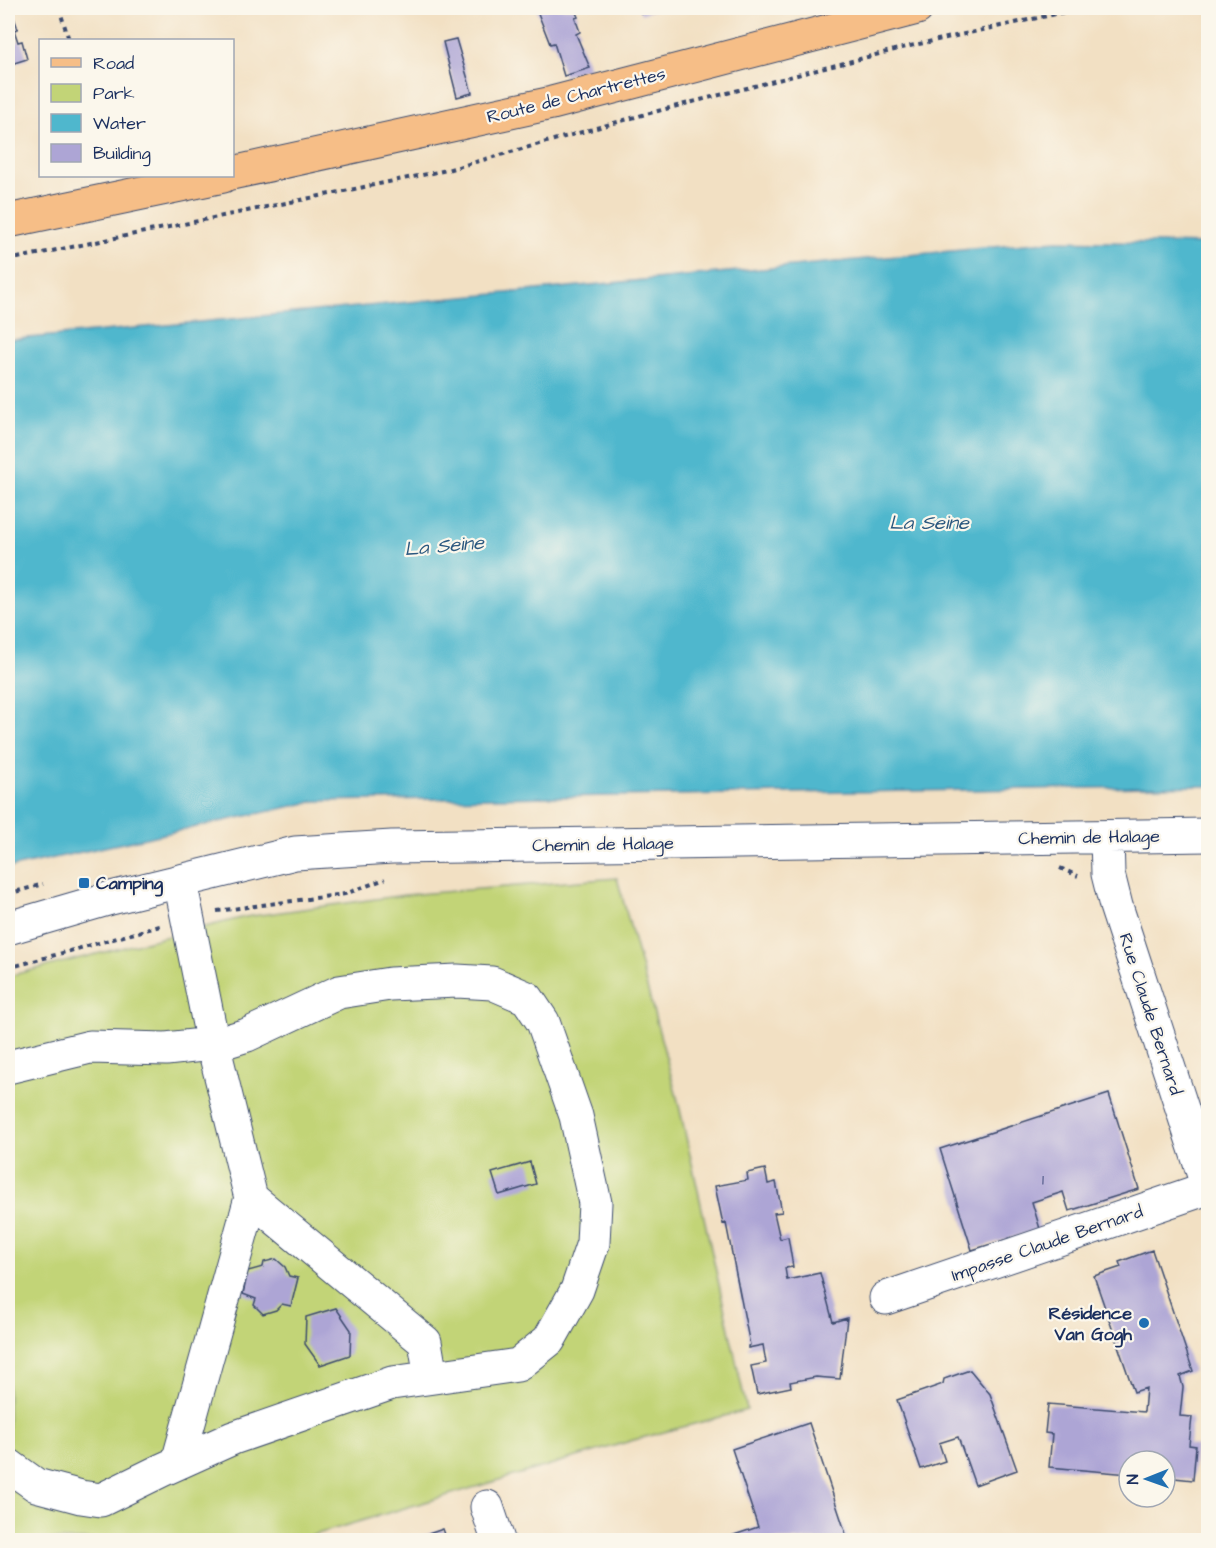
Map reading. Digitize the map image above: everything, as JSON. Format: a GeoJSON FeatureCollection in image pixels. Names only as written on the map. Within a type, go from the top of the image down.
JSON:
{"type":"FeatureCollection","features":[{"type":"Feature","properties":{"kind":"main road","name":"Route de Chartrettes"},"geometry":{"type":"LineString","coordinates":[[234,173],[552,103],[916,8]]}},
{"type":"Feature","properties":{"kind":"main road"},"geometry":{"type":"LineString","coordinates":[[8,221],[218,177]]}},
{"type":"Feature","properties":{"kind":"street","name":"Chemin de Halage"},"geometry":{"type":"LineString","coordinates":[[8,928],[111,898],[295,853],[392,847],[1209,835]]}},
{"type":"Feature","properties":{"kind":"street","name":"Rue Claude Bernard"},"geometry":{"type":"LineString","coordinates":[[1107,837],[1108,874],[1116,906],[1209,1188]]}},
{"type":"Feature","properties":{"kind":"street"},"geometry":{"type":"LineString","coordinates":[[178,1462],[251,1198],[213,1044],[180,881]]}},
{"type":"Feature","properties":{"kind":"street"},"geometry":{"type":"LineString","coordinates":[[8,1066],[90,1047],[166,1049],[221,1044],[247,1035],[339,992],[390,984],[457,981],[492,983],[527,998],[543,1022],[576,1116],[595,1203],[593,1243],[577,1290],[549,1340],[518,1365],[392,1383],[233,1438],[100,1500],[36,1485],[8,1465]]}},
{"type":"Feature","properties":{"kind":"street","name":"Impasse Claude Bernard"},"geometry":{"type":"LineString","coordinates":[[886,1298],[1209,1188]]}},
{"type":"Feature","properties":{"kind":"street"},"geometry":{"type":"LineString","coordinates":[[251,1198],[425,1342],[431,1377]]}},
{"type":"Feature","properties":{"kind":"street"},"geometry":{"type":"LineString","coordinates":[[487,1508],[498,1540]]}},
{"type":"Feature","properties":{"kind":"path"},"geometry":{"type":"LineString","coordinates":[[59,8],[69,39]]}},
{"type":"Feature","properties":{"kind":"path"},"geometry":{"type":"LineString","coordinates":[[8,260],[447,170],[646,114],[898,48],[1083,8]]}},
{"type":"Feature","properties":{"kind":"path"},"geometry":{"type":"LineString","coordinates":[[8,968],[222,910],[345,894],[386,879]]}},
{"type":"Feature","properties":{"kind":"green space"},"geometry":{"type":"Polygon","coordinates":[[[617,878],[678,1101],[747,1410],[634,1440],[297,1540],[8,1540],[8,976],[245,917],[405,895],[617,878]]]}},
{"type":"Feature","properties":{"kind":"water","name":"La Seine"},"geometry":{"type":"Polygon","coordinates":[[[1056,241],[1208,244],[1208,786],[316,801],[8,868],[8,340],[1056,241]]]}},
{"type":"Feature","properties":{"kind":"building"},"geometry":{"type":"Polygon","coordinates":[[[536,8],[574,8],[580,32],[576,34],[590,68],[564,76],[554,43],[550,44],[536,8]]]}},
{"type":"Feature","properties":{"kind":"building"},"geometry":{"type":"Polygon","coordinates":[[[639,8],[660,8],[641,14],[639,8]]]}},
{"type":"Feature","properties":{"kind":"building"},"geometry":{"type":"Polygon","coordinates":[[[12,12],[18,29],[14,30],[18,42],[22,41],[27,59],[8,65],[8,13],[12,12]]]}},
{"type":"Feature","properties":{"kind":"building"},"geometry":{"type":"Polygon","coordinates":[[[456,39],[472,93],[457,97],[443,42],[456,39]]]}},
{"type":"Feature","properties":{"kind":"building"},"geometry":{"type":"Polygon","coordinates":[[[1109,1094],[1139,1189],[1069,1211],[1063,1192],[1032,1202],[1040,1229],[972,1250],[940,1149],[1109,1094]]]}},
{"type":"Feature","properties":{"kind":"building"},"geometry":{"type":"Polygon","coordinates":[[[530,1162],[536,1184],[499,1195],[492,1173],[530,1162]]]}},
{"type":"Feature","properties":{"kind":"building"},"geometry":{"type":"Polygon","coordinates":[[[765,1169],[768,1184],[776,1182],[782,1212],[774,1213],[780,1239],[788,1237],[793,1267],[785,1268],[787,1280],[820,1273],[833,1322],[847,1318],[840,1379],[816,1377],[790,1382],[791,1387],[757,1394],[751,1366],[766,1363],[763,1345],[748,1348],[750,1345],[726,1223],[723,1224],[715,1186],[748,1180],[747,1173],[765,1169]]]}},
{"type":"Feature","properties":{"kind":"building","name":"Résidence Van Gogh"},"geometry":{"type":"Polygon","coordinates":[[[1152,1250],[1193,1371],[1180,1376],[1183,1387],[1180,1416],[1192,1417],[1189,1445],[1196,1446],[1193,1480],[1177,1478],[1177,1449],[1117,1449],[1117,1473],[1049,1467],[1052,1434],[1045,1433],[1048,1404],[1144,1412],[1146,1388],[1134,1392],[1094,1276],[1121,1267],[1119,1262],[1152,1250]]]}},
{"type":"Feature","properties":{"kind":"building"},"geometry":{"type":"Polygon","coordinates":[[[276,1259],[285,1267],[289,1276],[298,1278],[291,1306],[282,1304],[276,1310],[263,1314],[254,1305],[256,1299],[243,1294],[248,1271],[263,1267],[264,1262],[276,1259]]]}},
{"type":"Feature","properties":{"kind":"building"},"geometry":{"type":"Polygon","coordinates":[[[336,1308],[351,1330],[350,1355],[320,1365],[305,1344],[306,1317],[336,1308]]]}},
{"type":"Feature","properties":{"kind":"building"},"geometry":{"type":"Polygon","coordinates":[[[970,1370],[990,1394],[1017,1470],[975,1485],[958,1437],[939,1443],[945,1461],[921,1469],[897,1400],[943,1384],[944,1379],[970,1370]]]}},
{"type":"Feature","properties":{"kind":"building"},"geometry":{"type":"Polygon","coordinates":[[[809,1423],[848,1540],[719,1540],[758,1527],[732,1449],[809,1423]]]}},
{"type":"Feature","properties":{"kind":"building"},"geometry":{"type":"Polygon","coordinates":[[[443,1529],[447,1540],[411,1540],[443,1529]]]}},
{"type":"Feature","properties":{"kind":"place","name":"Camping"},"geometry":{"type":"Point","coordinates":[84,883]}},
{"type":"Feature","properties":{"kind":"place","name":"Résidence Van Gogh"},"geometry":{"type":"Point","coordinates":[1144,1323]}}]}
